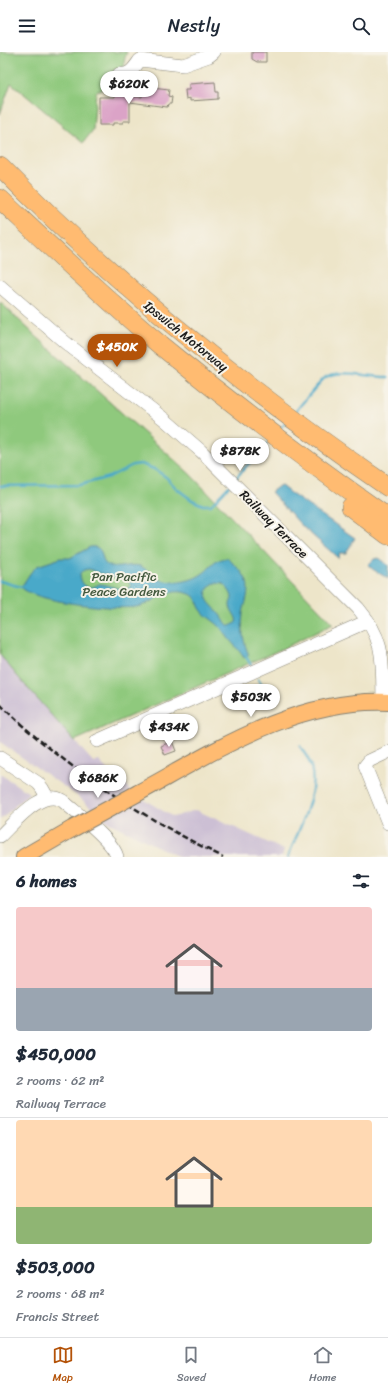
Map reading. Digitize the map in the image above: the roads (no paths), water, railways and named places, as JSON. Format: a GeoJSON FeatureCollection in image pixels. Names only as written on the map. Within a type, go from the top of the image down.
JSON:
{"type":"FeatureCollection","features":[{"type":"Feature","properties":{"kind":"highway","name":"Ipswich Motorway"},"geometry":{"type":"LineString","coordinates":[[0,166],[60,225],[130,289],[184,335],[270,403],[388,487]]}},
{"type":"Feature","properties":{"kind":"highway","name":"Ipswich Motorway"},"geometry":{"type":"LineString","coordinates":[[0,199],[124,314],[236,406],[253,426],[294,457],[388,518]]}},
{"type":"Feature","properties":{"kind":"highway"},"geometry":{"type":"LineString","coordinates":[[294,457],[388,535]]}},
{"type":"Feature","properties":{"kind":"main road"},"geometry":{"type":"LineString","coordinates":[[31,854],[72,829],[242,738],[282,720],[329,707],[386,701]]}},
{"type":"Feature","properties":{"kind":"street"},"geometry":{"type":"LineString","coordinates":[[119,74],[124,75],[130,73],[140,60],[183,64],[209,56],[214,52]]}},
{"type":"Feature","properties":{"kind":"street","name":"Railway Terrace"},"geometry":{"type":"LineString","coordinates":[[0,286],[66,343],[164,419],[201,451],[358,608],[368,621],[377,638],[382,655],[386,701]]}},
{"type":"Feature","properties":{"kind":"street"},"geometry":{"type":"LineString","coordinates":[[97,741],[368,621]]}},
{"type":"Feature","properties":{"kind":"street"},"geometry":{"type":"LineString","coordinates":[[388,752],[369,760],[365,766],[388,823]]}},
{"type":"Feature","properties":{"kind":"street"},"geometry":{"type":"LineString","coordinates":[[0,758],[40,785],[47,797]]}},
{"type":"Feature","properties":{"kind":"street"},"geometry":{"type":"LineString","coordinates":[[0,836],[37,802],[47,797],[54,797],[63,801],[111,844],[115,850],[116,857]]}},
{"type":"Feature","properties":{"kind":"water"},"geometry":{"type":"Polygon","coordinates":[[[280,485],[355,538],[346,553],[339,553],[338,558],[303,527],[271,492],[280,485]]]}},
{"type":"Feature","properties":{"kind":"water"},"geometry":{"type":"Polygon","coordinates":[[[90,547],[95,547],[100,550],[105,563],[111,567],[136,565],[144,568],[157,578],[165,581],[176,582],[189,580],[198,576],[217,561],[227,558],[246,578],[248,586],[248,594],[242,624],[244,640],[249,655],[244,658],[221,628],[204,613],[194,596],[191,594],[173,592],[142,605],[126,608],[94,606],[57,601],[41,597],[21,587],[37,566],[61,558],[70,558],[90,547]],[[89,569],[80,573],[83,584],[86,586],[92,587],[103,584],[123,589],[130,588],[131,584],[126,579],[99,573],[89,569]],[[215,583],[208,589],[206,596],[210,604],[229,626],[236,622],[236,617],[230,604],[232,598],[231,594],[224,584],[215,583]]]}},
{"type":"Feature","properties":{"kind":"water"},"geometry":{"type":"Polygon","coordinates":[[[378,558],[388,565],[388,579],[368,565],[374,559],[378,558]]]}},
{"type":"Feature","properties":{"kind":"waterway"},"geometry":{"type":"LineString","coordinates":[[295,412],[323,379],[333,374],[348,373],[388,377]]}},
{"type":"Feature","properties":{"kind":"waterway"},"geometry":{"type":"LineString","coordinates":[[279,430],[286,422]]}},
{"type":"Feature","properties":{"kind":"waterway"},"geometry":{"type":"LineString","coordinates":[[235,479],[270,440]]}},
{"type":"Feature","properties":{"kind":"waterway"},"geometry":{"type":"LineString","coordinates":[[0,486],[80,485],[109,477],[133,465],[141,464],[154,469],[166,477],[177,489],[192,500],[203,505],[211,505],[229,486]]}},
{"type":"Feature","properties":{"kind":"waterway"},"geometry":{"type":"LineString","coordinates":[[0,581],[21,587]]}},
{"type":"Feature","properties":{"kind":"waterway"},"geometry":{"type":"LineString","coordinates":[[245,655],[251,665]]}},
{"type":"Feature","properties":{"kind":"waterway"},"geometry":{"type":"LineString","coordinates":[[258,679],[266,693]]}},
{"type":"Feature","properties":{"kind":"waterway"},"geometry":{"type":"LineString","coordinates":[[288,857],[303,822],[311,796],[313,783],[312,770],[308,759],[300,746]]}},
{"type":"Feature","properties":{"kind":"railway"},"geometry":{"type":"LineString","coordinates":[[0,704],[41,741],[104,789],[162,825],[223,857]]}},
{"type":"Feature","properties":{"kind":"park label","name":"Pan Pacific Peace Gardens"},"geometry":{"type":"Point","coordinates":[124,584]}}]}
